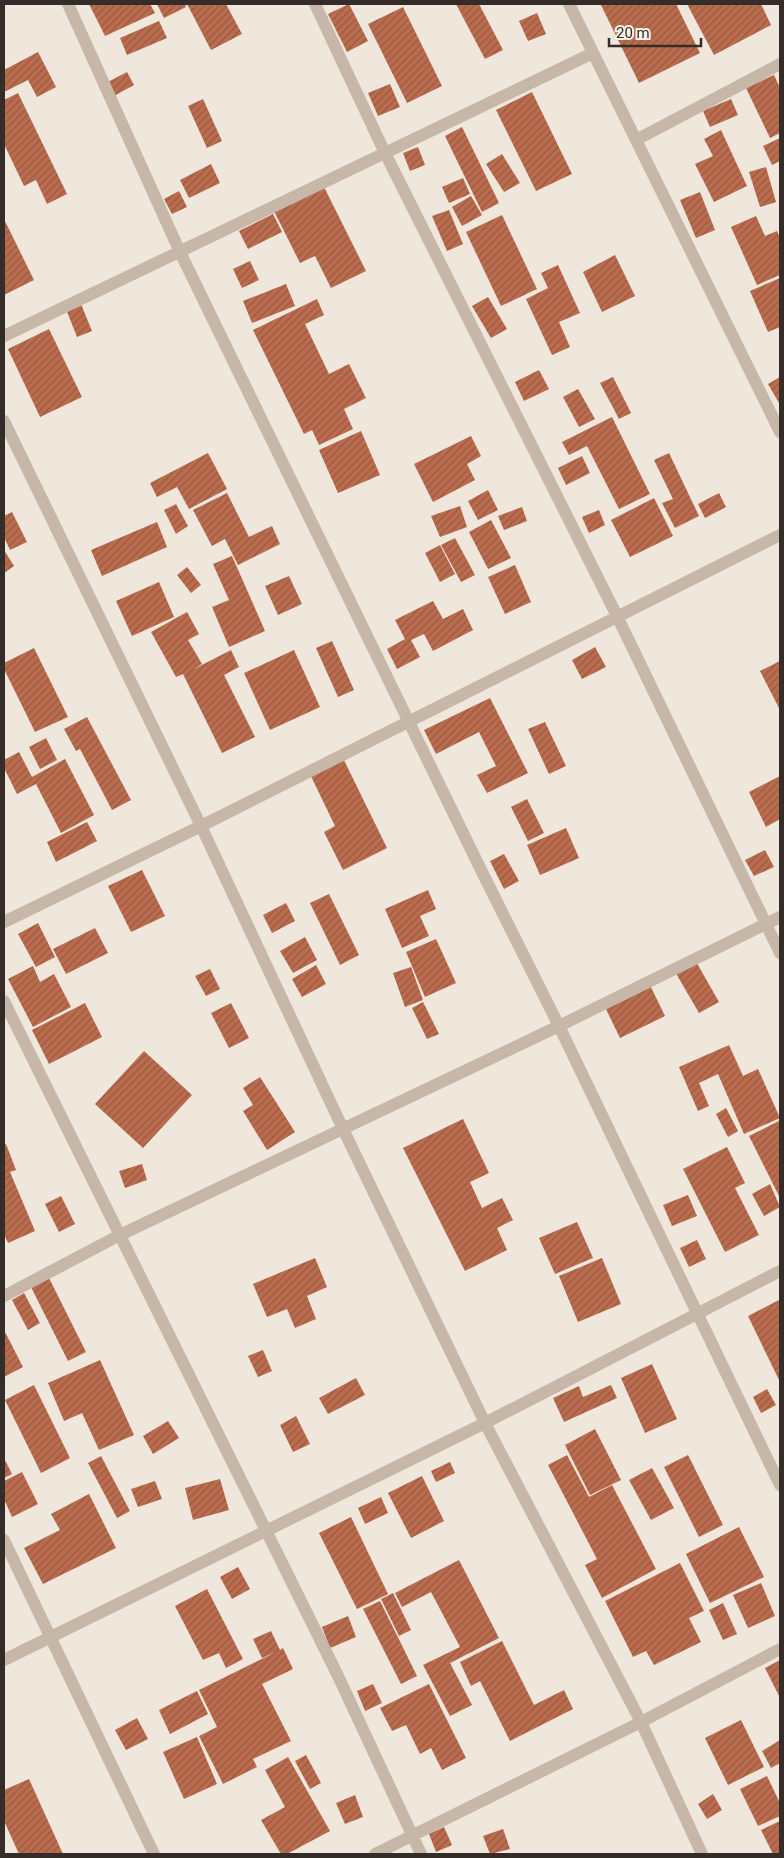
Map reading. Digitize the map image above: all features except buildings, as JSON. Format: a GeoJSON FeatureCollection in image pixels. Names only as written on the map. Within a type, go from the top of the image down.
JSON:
{"type":"FeatureCollection","features":[{"type":"Feature","properties":{"kind":"street"},"geometry":{"type":"LineString","coordinates":[[68,4],[180,252],[408,722],[559,1026],[696,1314],[780,1485]]}},
{"type":"Feature","properties":{"kind":"street"},"geometry":{"type":"LineString","coordinates":[[315,4],[385,153],[617,616],[780,953]]}},
{"type":"Feature","properties":{"kind":"street"},"geometry":{"type":"LineString","coordinates":[[569,4],[780,432]]}},
{"type":"Feature","properties":{"kind":"street"},"geometry":{"type":"LineString","coordinates":[[4,336],[593,53]]}},
{"type":"Feature","properties":{"kind":"street"},"geometry":{"type":"LineString","coordinates":[[636,140],[780,64]]}},
{"type":"Feature","properties":{"kind":"street"},"geometry":{"type":"LineString","coordinates":[[4,421],[201,826],[343,1130],[485,1423],[641,1722],[702,1854]]}},
{"type":"Feature","properties":{"kind":"street"},"geometry":{"type":"LineString","coordinates":[[4,922],[201,826],[780,535]]}},
{"type":"Feature","properties":{"kind":"street"},"geometry":{"type":"LineString","coordinates":[[4,1296],[120,1235],[559,1026],[780,917]]}},
{"type":"Feature","properties":{"kind":"street"},"geometry":{"type":"LineString","coordinates":[[4,1001],[339,1678],[421,1854]]}},
{"type":"Feature","properties":{"kind":"street"},"geometry":{"type":"LineString","coordinates":[[4,1660],[266,1533],[780,1271]]}},
{"type":"Feature","properties":{"kind":"street"},"geometry":{"type":"LineString","coordinates":[[4,1540],[154,1854]]}},
{"type":"Feature","properties":{"kind":"street"},"geometry":{"type":"LineString","coordinates":[[375,1854],[641,1722],[780,1649]]}}]}
